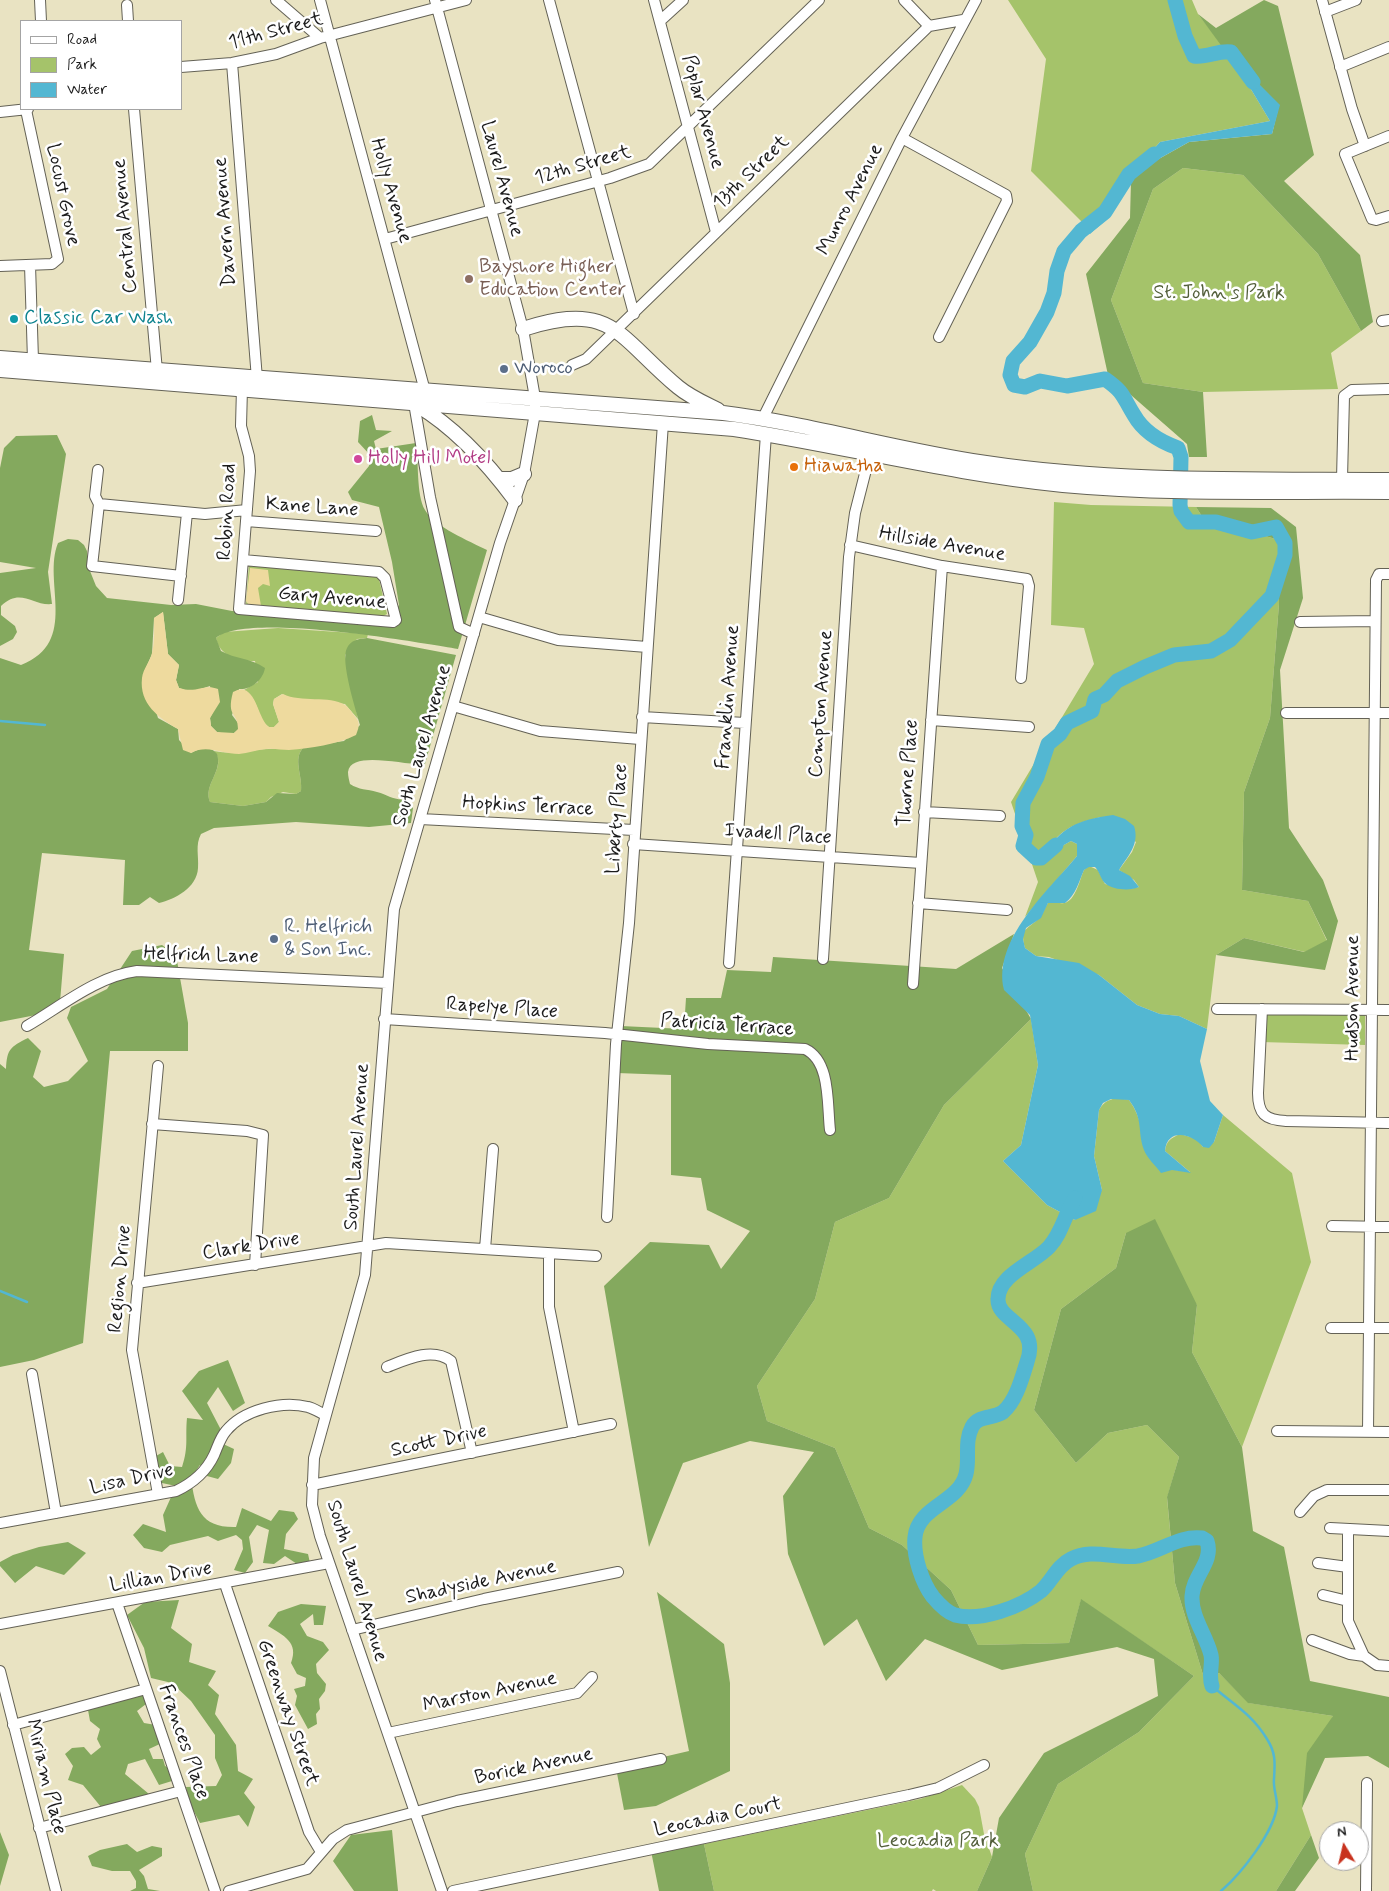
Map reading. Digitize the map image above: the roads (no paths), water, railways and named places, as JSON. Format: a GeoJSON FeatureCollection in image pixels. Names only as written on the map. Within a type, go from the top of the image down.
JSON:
{"type":"FeatureCollection","features":[{"type":"Feature","properties":{"kind":"highway"},"geometry":{"type":"LineString","coordinates":[[523,330],[551,320],[571,318],[596,322],[626,336],[679,388],[723,413]]}},
{"type":"Feature","properties":{"kind":"highway"},"geometry":{"type":"LineString","coordinates":[[0,358],[723,413],[762,418],[986,463],[1173,484]]}},
{"type":"Feature","properties":{"kind":"highway"},"geometry":{"type":"LineString","coordinates":[[0,370],[663,423],[766,434],[1007,478],[1107,488],[1342,479],[1389,480]]}},
{"type":"Feature","properties":{"kind":"highway"},"geometry":{"type":"LineString","coordinates":[[414,403],[433,414],[500,479],[515,500]]}},
{"type":"Feature","properties":{"kind":"highway"},"geometry":{"type":"LineString","coordinates":[[500,479],[512,479],[524,474]]}},
{"type":"Feature","properties":{"kind":"highway"},"geometry":{"type":"LineString","coordinates":[[1191,484],[1389,492]]}},
{"type":"Feature","properties":{"kind":"street"},"geometry":{"type":"LineString","coordinates":[[40,0],[41,20]]}},
{"type":"Feature","properties":{"kind":"street"},"geometry":{"type":"LineString","coordinates":[[276,0],[324,37]]}},
{"type":"Feature","properties":{"kind":"street","name":"Holly Avenue"},"geometry":{"type":"LineString","coordinates":[[320,0],[324,37],[385,238],[425,391]]}},
{"type":"Feature","properties":{"kind":"street","name":"11th Street"},"geometry":{"type":"LineString","coordinates":[[182,67],[232,63],[276,54],[324,37],[436,4],[466,0]]}},
{"type":"Feature","properties":{"kind":"street"},"geometry":{"type":"LineString","coordinates":[[549,0],[634,314]]}},
{"type":"Feature","properties":{"kind":"street","name":"Poplar Avenue"},"geometry":{"type":"LineString","coordinates":[[654,0],[716,232]]}},
{"type":"Feature","properties":{"kind":"street"},"geometry":{"type":"LineString","coordinates":[[660,21],[683,0]]}},
{"type":"Feature","properties":{"kind":"street","name":"12th Street"},"geometry":{"type":"LineString","coordinates":[[385,238],[597,181],[649,164],[819,0]]}},
{"type":"Feature","properties":{"kind":"street"},"geometry":{"type":"LineString","coordinates":[[904,0],[929,26],[963,20]]}},
{"type":"Feature","properties":{"kind":"street","name":"Munro Avenue"},"geometry":{"type":"LineString","coordinates":[[762,418],[902,138],[963,20],[976,0]]}},
{"type":"Feature","properties":{"kind":"street"},"geometry":{"type":"LineString","coordinates":[[1322,0],[1340,67],[1365,146]]}},
{"type":"Feature","properties":{"kind":"street"},"geometry":{"type":"LineString","coordinates":[[1325,12],[1356,0]]}},
{"type":"Feature","properties":{"kind":"street","name":"Laurel Avenue"},"geometry":{"type":"LineString","coordinates":[[436,4],[523,330],[535,398]]}},
{"type":"Feature","properties":{"kind":"street"},"geometry":{"type":"LineString","coordinates":[[127,5],[128,20]]}},
{"type":"Feature","properties":{"kind":"street","name":"13th Street"},"geometry":{"type":"LineString","coordinates":[[572,365],[586,359],[634,314],[929,26]]}},
{"type":"Feature","properties":{"kind":"street"},"geometry":{"type":"LineString","coordinates":[[1340,67],[1389,46]]}},
{"type":"Feature","properties":{"kind":"street","name":"Davern Avenue"},"geometry":{"type":"LineString","coordinates":[[232,63],[257,379]]}},
{"type":"Feature","properties":{"kind":"street","name":"Locust Grove"},"geometry":{"type":"LineString","coordinates":[[0,112],[20,110]]}},
{"type":"Feature","properties":{"kind":"street","name":"Locust Grove"},"geometry":{"type":"LineString","coordinates":[[0,266],[52,264],[58,259],[27,110]]}},
{"type":"Feature","properties":{"kind":"street","name":"Central Avenue"},"geometry":{"type":"LineString","coordinates":[[134,110],[157,371]]}},
{"type":"Feature","properties":{"kind":"street"},"geometry":{"type":"LineString","coordinates":[[1389,136],[1345,154],[1372,219],[1376,220],[1389,216]]}},
{"type":"Feature","properties":{"kind":"street"},"geometry":{"type":"LineString","coordinates":[[902,138],[1006,195],[1007,201],[939,337]]}},
{"type":"Feature","properties":{"kind":"street"},"geometry":{"type":"LineString","coordinates":[[30,265],[33,360]]}},
{"type":"Feature","properties":{"kind":"street","name":"Robin Road"},"geometry":{"type":"LineString","coordinates":[[239,609],[250,464],[240,426],[242,388]]}},
{"type":"Feature","properties":{"kind":"street"},"geometry":{"type":"LineString","coordinates":[[1342,479],[1344,396],[1352,390],[1389,389]]}},
{"type":"Feature","properties":{"kind":"street","name":"South Laurel Avenue"},"geometry":{"type":"LineString","coordinates":[[442,1891],[329,1564],[314,1516],[312,1485],[315,1450],[361,1292],[369,1245],[384,1019],[394,909],[479,617],[524,474],[535,413],[535,398]]}},
{"type":"Feature","properties":{"kind":"street"},"geometry":{"type":"LineString","coordinates":[[414,403],[430,497],[459,627],[474,634]]}},
{"type":"Feature","properties":{"kind":"street","name":"Liberty Place"},"geometry":{"type":"LineString","coordinates":[[607,1217],[618,1035],[626,962],[663,423]]}},
{"type":"Feature","properties":{"kind":"street","name":"Franklin Avenue"},"geometry":{"type":"LineString","coordinates":[[729,964],[766,434]]}},
{"type":"Feature","properties":{"kind":"street","name":"Compton Avenue"},"geometry":{"type":"LineString","coordinates":[[823,959],[850,545],[855,513],[870,454]]}},
{"type":"Feature","properties":{"kind":"street"},"geometry":{"type":"LineString","coordinates":[[98,470],[95,496],[99,504],[92,566],[181,576]]}},
{"type":"Feature","properties":{"kind":"street","name":"Kane Lane"},"geometry":{"type":"LineString","coordinates":[[99,504],[187,513],[246,515],[376,531]]}},
{"type":"Feature","properties":{"kind":"street"},"geometry":{"type":"LineString","coordinates":[[178,600],[187,513]]}},
{"type":"Feature","properties":{"kind":"street","name":"Hillside Avenue"},"geometry":{"type":"LineString","coordinates":[[850,545],[942,566],[1027,579],[1021,678]]}},
{"type":"Feature","properties":{"kind":"street","name":"Gary Avenue"},"geometry":{"type":"LineString","coordinates":[[239,609],[393,622],[396,617],[385,578],[380,572],[243,560]]}},
{"type":"Feature","properties":{"kind":"street","name":"Thorne Place"},"geometry":{"type":"LineString","coordinates":[[913,984],[942,566]]}},
{"type":"Feature","properties":{"kind":"street","name":"Hudson Avenue"},"geometry":{"type":"LineString","coordinates":[[1368,1432],[1376,580],[1379,574],[1389,574]]}},
{"type":"Feature","properties":{"kind":"street"},"geometry":{"type":"LineString","coordinates":[[479,617],[558,640],[647,647]]}},
{"type":"Feature","properties":{"kind":"street"},"geometry":{"type":"LineString","coordinates":[[1300,622],[1375,621]]}},
{"type":"Feature","properties":{"kind":"street"},"geometry":{"type":"LineString","coordinates":[[453,706],[540,731],[640,739]]}},
{"type":"Feature","properties":{"kind":"street"},"geometry":{"type":"LineString","coordinates":[[1286,713],[1389,713]]}},
{"type":"Feature","properties":{"kind":"street"},"geometry":{"type":"LineString","coordinates":[[642,717],[745,723]]}},
{"type":"Feature","properties":{"kind":"street"},"geometry":{"type":"LineString","coordinates":[[931,720],[1029,727]]}},
{"type":"Feature","properties":{"kind":"street"},"geometry":{"type":"LineString","coordinates":[[924,812],[1000,816]]}},
{"type":"Feature","properties":{"kind":"street","name":"Hopkins Terrace"},"geometry":{"type":"LineString","coordinates":[[420,819],[634,830]]}},
{"type":"Feature","properties":{"kind":"street","name":"Ivadell Place"},"geometry":{"type":"LineString","coordinates":[[633,844],[921,863]]}},
{"type":"Feature","properties":{"kind":"street"},"geometry":{"type":"LineString","coordinates":[[918,903],[1007,910]]}},
{"type":"Feature","properties":{"kind":"street","name":"Helfrich Lane"},"geometry":{"type":"LineString","coordinates":[[27,1026],[92,988],[132,972],[387,982]]}},
{"type":"Feature","properties":{"kind":"street"},"geometry":{"type":"LineString","coordinates":[[1217,1008],[1389,1010]]}},
{"type":"Feature","properties":{"kind":"street"},"geometry":{"type":"LineString","coordinates":[[1262,1009],[1258,1105],[1260,1111],[1267,1118],[1286,1121],[1389,1122]]}},
{"type":"Feature","properties":{"kind":"street","name":"Rapelye Place"},"geometry":{"type":"LineString","coordinates":[[384,1019],[618,1035]]}},
{"type":"Feature","properties":{"kind":"street","name":"Patricia Terrace"},"geometry":{"type":"LineString","coordinates":[[618,1035],[708,1044],[805,1048],[817,1057],[822,1067],[830,1130]]}},
{"type":"Feature","properties":{"kind":"street","name":"Region Drive"},"geometry":{"type":"LineString","coordinates":[[158,1066],[137,1283],[132,1358],[158,1494]]}},
{"type":"Feature","properties":{"kind":"street"},"geometry":{"type":"LineString","coordinates":[[152,1124],[247,1131],[263,1135],[255,1265]]}},
{"type":"Feature","properties":{"kind":"street"},"geometry":{"type":"LineString","coordinates":[[485,1249],[493,1149]]}},
{"type":"Feature","properties":{"kind":"street"},"geometry":{"type":"LineString","coordinates":[[1332,1226],[1389,1226]]}},
{"type":"Feature","properties":{"kind":"street"},"geometry":{"type":"LineString","coordinates":[[369,1245],[386,1243],[596,1256]]}},
{"type":"Feature","properties":{"kind":"street","name":"Clark Drive"},"geometry":{"type":"LineString","coordinates":[[137,1283],[369,1245]]}},
{"type":"Feature","properties":{"kind":"street"},"geometry":{"type":"LineString","coordinates":[[549,1254],[549,1307],[574,1432]]}},
{"type":"Feature","properties":{"kind":"street"},"geometry":{"type":"LineString","coordinates":[[1331,1328],[1389,1328]]}},
{"type":"Feature","properties":{"kind":"street"},"geometry":{"type":"LineString","coordinates":[[387,1367],[420,1355],[442,1356],[451,1361],[472,1453]]}},
{"type":"Feature","properties":{"kind":"street"},"geometry":{"type":"LineString","coordinates":[[32,1374],[56,1513]]}},
{"type":"Feature","properties":{"kind":"street","name":"Lisa Drive"},"geometry":{"type":"LineString","coordinates":[[0,1523],[176,1491],[198,1478],[211,1461],[225,1432],[247,1415],[267,1409],[294,1406],[309,1407],[325,1415]]}},
{"type":"Feature","properties":{"kind":"street","name":"Scott Drive"},"geometry":{"type":"LineString","coordinates":[[312,1485],[611,1424]]}},
{"type":"Feature","properties":{"kind":"street"},"geometry":{"type":"LineString","coordinates":[[1276,1431],[1389,1432]]}},
{"type":"Feature","properties":{"kind":"street"},"geometry":{"type":"LineString","coordinates":[[1300,1512],[1314,1496],[1327,1490],[1389,1490]]}},
{"type":"Feature","properties":{"kind":"street"},"geometry":{"type":"LineString","coordinates":[[1330,1528],[1389,1531]]}},
{"type":"Feature","properties":{"kind":"street"},"geometry":{"type":"LineString","coordinates":[[1348,1529],[1348,1621],[1364,1656]]}},
{"type":"Feature","properties":{"kind":"street"},"geometry":{"type":"LineString","coordinates":[[1318,1563],[1348,1567]]}},
{"type":"Feature","properties":{"kind":"street","name":"Lillian Drive"},"geometry":{"type":"LineString","coordinates":[[0,1624],[329,1564]]}},
{"type":"Feature","properties":{"kind":"street","name":"Shadyside Avenue"},"geometry":{"type":"LineString","coordinates":[[352,1630],[484,1599],[618,1572]]}},
{"type":"Feature","properties":{"kind":"street","name":"Greenway Street"},"geometry":{"type":"LineString","coordinates":[[225,1584],[309,1832],[321,1852]]}},
{"type":"Feature","properties":{"kind":"street"},"geometry":{"type":"LineString","coordinates":[[1322,1595],[1348,1601]]}},
{"type":"Feature","properties":{"kind":"street","name":"Frances Place"},"geometry":{"type":"LineString","coordinates":[[117,1603],[215,1891]]}},
{"type":"Feature","properties":{"kind":"street"},"geometry":{"type":"LineString","coordinates":[[1312,1640],[1350,1654],[1364,1656],[1377,1665],[1389,1666]]}},
{"type":"Feature","properties":{"kind":"street","name":"Miriam Place"},"geometry":{"type":"LineString","coordinates":[[0,1671],[56,1891]]}},
{"type":"Feature","properties":{"kind":"street","name":"Marston Avenue"},"geometry":{"type":"LineString","coordinates":[[388,1733],[577,1693],[592,1677]]}},
{"type":"Feature","properties":{"kind":"street"},"geometry":{"type":"LineString","coordinates":[[13,1725],[146,1689]]}},
{"type":"Feature","properties":{"kind":"street","name":"Borick Avenue"},"geometry":{"type":"LineString","coordinates":[[229,1891],[307,1869],[333,1839],[347,1830],[415,1812],[661,1759]]}},
{"type":"Feature","properties":{"kind":"street","name":"Leocadia Court"},"geometry":{"type":"LineString","coordinates":[[454,1891],[909,1795],[938,1788],[984,1765]]}},
{"type":"Feature","properties":{"kind":"street"},"geometry":{"type":"LineString","coordinates":[[1366,1891],[1367,1783]]}},
{"type":"Feature","properties":{"kind":"street"},"geometry":{"type":"LineString","coordinates":[[39,1828],[181,1791]]}},
{"type":"Feature","properties":{"kind":"water"},"geometry":{"type":"Polygon","coordinates":[[[1231,56],[1280,105],[1272,134],[1189,142],[1148,165],[1122,189],[1105,221],[1090,234],[1085,230],[1085,225],[1160,142],[1270,121],[1231,56]]]}},
{"type":"Feature","properties":{"kind":"water"},"geometry":{"type":"Polygon","coordinates":[[[1113,815],[1125,819],[1134,826],[1134,844],[1119,870],[1130,876],[1139,887],[1131,889],[1113,888],[1104,883],[1095,867],[1089,867],[1084,870],[1077,888],[1069,900],[1065,903],[1048,903],[1041,918],[1026,928],[1023,939],[1025,948],[1036,956],[1079,963],[1099,975],[1137,1005],[1160,1014],[1179,1016],[1207,1029],[1200,1061],[1210,1101],[1223,1115],[1214,1142],[1209,1148],[1203,1147],[1199,1142],[1187,1136],[1181,1135],[1170,1138],[1167,1143],[1165,1151],[1191,1173],[1172,1170],[1161,1173],[1144,1150],[1137,1114],[1129,1100],[1111,1099],[1103,1103],[1099,1110],[1094,1156],[1102,1190],[1096,1211],[1075,1220],[1047,1205],[1003,1161],[1021,1145],[1038,1065],[1030,1015],[1004,990],[1003,971],[1006,953],[1014,935],[1025,917],[1077,856],[1077,844],[1071,841],[1041,858],[1056,839],[1071,827],[1089,819],[1113,815]]]}},
{"type":"Feature","properties":{"kind":"waterway"},"geometry":{"type":"LineString","coordinates":[[1175,0],[1185,36],[1194,56],[1231,52],[1253,82]]}},
{"type":"Feature","properties":{"kind":"waterway"},"geometry":{"type":"LineString","coordinates":[[1056,845],[1041,858],[1036,858],[1023,846],[1026,835],[1022,826],[1023,803],[1037,777],[1048,744],[1060,734],[1067,723],[1092,711],[1095,699],[1104,695],[1117,681],[1174,655],[1211,651],[1230,640],[1272,596],[1285,555],[1285,543],[1276,527],[1252,532],[1216,522],[1189,522],[1181,511],[1180,505],[1181,457],[1178,448],[1165,443],[1147,431],[1138,421],[1120,392],[1105,379],[1067,386],[1040,381],[1025,387],[1014,385],[1010,375],[1013,361],[1030,342],[1047,312],[1054,293],[1057,271],[1064,251],[1081,231],[1105,212],[1129,174],[1154,154]]}},
{"type":"Feature","properties":{"kind":"waterway"},"geometry":{"type":"LineString","coordinates":[[0,721],[45,725]]}},
{"type":"Feature","properties":{"kind":"waterway"},"geometry":{"type":"LineString","coordinates":[[1075,1198],[1057,1236],[1049,1247],[1010,1276],[1000,1291],[998,1299],[1000,1307],[1024,1331],[1028,1339],[1030,1349],[1027,1362],[1018,1389],[1008,1407],[999,1414],[978,1421],[972,1427],[968,1438],[966,1474],[962,1484],[948,1499],[923,1518],[918,1527],[915,1537],[915,1552],[919,1569],[929,1591],[945,1610],[965,1617],[988,1615],[1000,1612],[1033,1597],[1045,1587],[1066,1562],[1079,1556],[1087,1554],[1138,1556],[1177,1541],[1202,1538],[1207,1541],[1208,1555],[1193,1588],[1192,1604],[1211,1655],[1210,1678],[1212,1686]]}},
{"type":"Feature","properties":{"kind":"waterway"},"geometry":{"type":"LineString","coordinates":[[0,1291],[27,1302]]}},
{"type":"Feature","properties":{"kind":"waterway"},"geometry":{"type":"LineString","coordinates":[[1212,1686],[1249,1716],[1270,1744],[1274,1758],[1277,1806],[1275,1816],[1263,1840],[1238,1874],[1221,1891]]}},
{"type":"Feature","properties":{"kind":"place","name":"Bayshore Higher Education Center"},"geometry":{"type":"Point","coordinates":[469,279]}},
{"type":"Feature","properties":{"kind":"place","name":"Classic Car Wash"},"geometry":{"type":"Point","coordinates":[14,319]}},
{"type":"Feature","properties":{"kind":"place","name":"Woroco"},"geometry":{"type":"Point","coordinates":[504,369]}},
{"type":"Feature","properties":{"kind":"place","name":"Holly Hill Motel"},"geometry":{"type":"Point","coordinates":[358,459]}},
{"type":"Feature","properties":{"kind":"place","name":"Hiawatha"},"geometry":{"type":"Point","coordinates":[794,467]}},
{"type":"Feature","properties":{"kind":"place","name":"R. Helfrich & Son Inc."},"geometry":{"type":"Point","coordinates":[274,939]}},
{"type":"Feature","properties":{"kind":"park label","name":"St. John's Park"},"geometry":{"type":"Point","coordinates":[1219,294]}},
{"type":"Feature","properties":{"kind":"park label","name":"Leocadia Park"},"geometry":{"type":"Point","coordinates":[938,1842]}}]}
